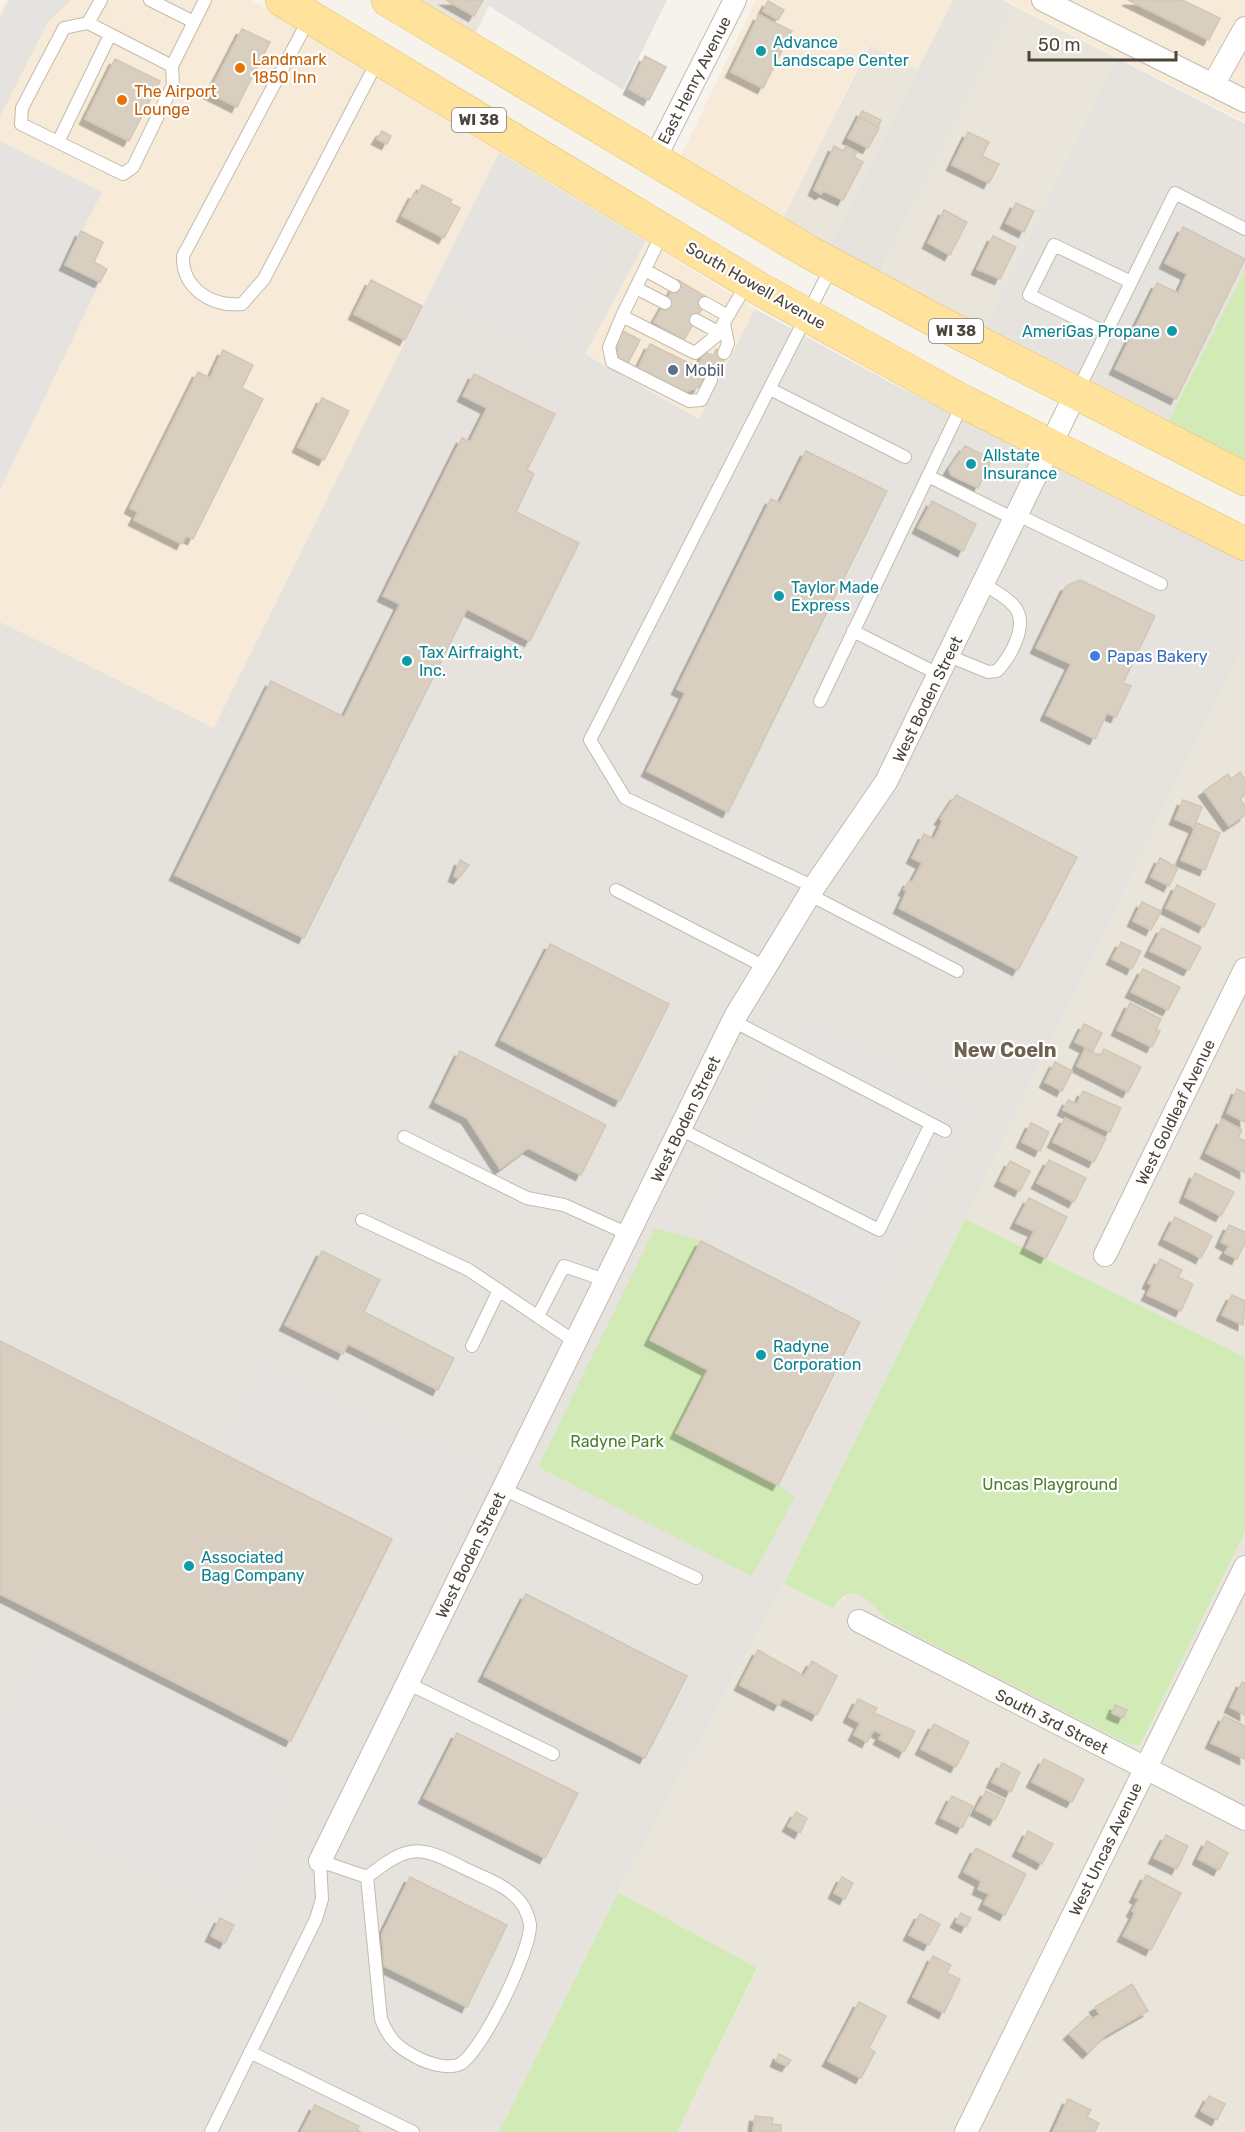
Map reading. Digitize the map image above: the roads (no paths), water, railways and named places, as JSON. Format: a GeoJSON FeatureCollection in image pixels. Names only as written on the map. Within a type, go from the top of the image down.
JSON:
{"type":"FeatureCollection","features":[{"type":"Feature","properties":{"kind":"main road","name":"South Howell Avenue"},"geometry":{"type":"LineString","coordinates":[[282,0],[807,316],[1050,447],[1245,544]]}},
{"type":"Feature","properties":{"kind":"main road","name":"WI 38"},"geometry":{"type":"LineString","coordinates":[[388,0],[833,265],[1245,479]]}},
{"type":"Feature","properties":{"kind":"street","name":"East Henry Avenue"},"geometry":{"type":"LineString","coordinates":[[654,160],[735,0]]}},
{"type":"Feature","properties":{"kind":"street"},"geometry":{"type":"LineString","coordinates":[[1055,3],[1245,101]]}},
{"type":"Feature","properties":{"kind":"street"},"geometry":{"type":"LineString","coordinates":[[1212,85],[1245,28]]}},
{"type":"Feature","properties":{"kind":"street","name":"West Boden Street"},"geometry":{"type":"LineString","coordinates":[[320,1861],[733,1021],[812,891],[886,782],[1017,518],[1076,393]]}},
{"type":"Feature","properties":{"kind":"street","name":"West Goldleaf Avenue"},"geometry":{"type":"LineString","coordinates":[[1105,1255],[1245,969]]}},
{"type":"Feature","properties":{"kind":"street","name":"West Uncas Avenue"},"geometry":{"type":"LineString","coordinates":[[966,2132],[1245,1567]]}},
{"type":"Feature","properties":{"kind":"street","name":"South 3rd Street"},"geometry":{"type":"LineString","coordinates":[[859,1621],[1245,1819]]}},
{"type":"Feature","properties":{"kind":"lane"},"geometry":{"type":"LineString","coordinates":[[88,23],[101,0]]}},
{"type":"Feature","properties":{"kind":"lane"},"geometry":{"type":"LineString","coordinates":[[150,0],[194,22]]}},
{"type":"Feature","properties":{"kind":"lane"},"geometry":{"type":"LineString","coordinates":[[172,66],[88,23],[64,28],[22,108],[21,124],[123,174],[133,167],[173,85],[172,66],[205,0]]}},
{"type":"Feature","properties":{"kind":"lane"},"geometry":{"type":"LineString","coordinates":[[310,17],[183,256],[183,267],[190,285],[212,299],[229,305],[242,304],[264,279],[378,59]]}},
{"type":"Feature","properties":{"kind":"lane"},"geometry":{"type":"LineString","coordinates":[[58,142],[110,35]]}},
{"type":"Feature","properties":{"kind":"lane"},"geometry":{"type":"LineString","coordinates":[[1076,393],[1174,193],[1245,229]]}},
{"type":"Feature","properties":{"kind":"lane"},"geometry":{"type":"LineString","coordinates":[[664,231],[609,347],[612,362],[689,400],[701,400],[711,380]]}},
{"type":"Feature","properties":{"kind":"lane"},"geometry":{"type":"LineString","coordinates":[[1106,333],[1029,295],[1054,245],[1131,282]]}},
{"type":"Feature","properties":{"kind":"lane"},"geometry":{"type":"LineString","coordinates":[[833,265],[590,740],[626,798],[812,891],[957,972]]}},
{"type":"Feature","properties":{"kind":"lane"},"geometry":{"type":"LineString","coordinates":[[645,270],[674,286]]}},
{"type":"Feature","properties":{"kind":"lane"},"geometry":{"type":"LineString","coordinates":[[622,316],[694,353],[723,324],[748,282]]}},
{"type":"Feature","properties":{"kind":"lane"},"geometry":{"type":"LineString","coordinates":[[636,288],[664,303]]}},
{"type":"Feature","properties":{"kind":"lane"},"geometry":{"type":"LineString","coordinates":[[705,303],[723,324],[728,344],[724,353]]}},
{"type":"Feature","properties":{"kind":"lane"},"geometry":{"type":"LineString","coordinates":[[696,320],[723,324]]}},
{"type":"Feature","properties":{"kind":"lane"},"geometry":{"type":"LineString","coordinates":[[770,389],[905,457]]}},
{"type":"Feature","properties":{"kind":"lane"},"geometry":{"type":"LineString","coordinates":[[820,701],[964,402]]}},
{"type":"Feature","properties":{"kind":"lane"},"geometry":{"type":"LineString","coordinates":[[928,476],[1161,584]]}},
{"type":"Feature","properties":{"kind":"lane"},"geometry":{"type":"LineString","coordinates":[[853,631],[944,665],[988,672],[997,671],[1015,644],[1020,625],[1018,612],[1008,600],[984,584]]}},
{"type":"Feature","properties":{"kind":"lane"},"geometry":{"type":"LineString","coordinates":[[616,890],[765,967]]}},
{"type":"Feature","properties":{"kind":"lane"},"geometry":{"type":"LineString","coordinates":[[733,1021],[945,1131]]}},
{"type":"Feature","properties":{"kind":"lane"},"geometry":{"type":"LineString","coordinates":[[680,1129],[879,1230],[931,1124]]}},
{"type":"Feature","properties":{"kind":"lane"},"geometry":{"type":"LineString","coordinates":[[404,1137],[527,1198],[564,1205],[628,1234]]}},
{"type":"Feature","properties":{"kind":"lane"},"geometry":{"type":"LineString","coordinates":[[362,1220],[469,1270],[574,1341]]}},
{"type":"Feature","properties":{"kind":"lane"},"geometry":{"type":"LineString","coordinates":[[538,1317],[564,1266],[605,1280]]}},
{"type":"Feature","properties":{"kind":"lane"},"geometry":{"type":"LineString","coordinates":[[471,1346],[499,1290]]}},
{"type":"Feature","properties":{"kind":"lane"},"geometry":{"type":"LineString","coordinates":[[503,1489],[696,1578]]}},
{"type":"Feature","properties":{"kind":"lane"},"geometry":{"type":"LineString","coordinates":[[407,1683],[553,1754]]}},
{"type":"Feature","properties":{"kind":"lane"},"geometry":{"type":"LineString","coordinates":[[421,1850],[439,1855],[512,1892],[524,1908],[530,1924],[515,1972],[492,2022],[474,2052],[459,2065],[442,2066],[421,2060],[399,2048],[388,2037],[377,1999],[367,1877],[394,1856],[421,1850]]}},
{"type":"Feature","properties":{"kind":"lane"},"geometry":{"type":"LineString","coordinates":[[211,2132],[316,1919],[322,1899],[320,1861],[367,1877]]}},
{"type":"Feature","properties":{"kind":"lane"},"geometry":{"type":"LineString","coordinates":[[250,2052],[413,2132]]}},
{"type":"Feature","properties":{"kind":"place","name":"Advance Landscape Center"},"geometry":{"type":"Point","coordinates":[761,51]}},
{"type":"Feature","properties":{"kind":"place","name":"Landmark 1850 Inn"},"geometry":{"type":"Point","coordinates":[240,68]}},
{"type":"Feature","properties":{"kind":"place","name":"The Airport Lounge"},"geometry":{"type":"Point","coordinates":[122,100]}},
{"type":"Feature","properties":{"kind":"place","name":"AmeriGas Propane"},"geometry":{"type":"Point","coordinates":[1172,331]}},
{"type":"Feature","properties":{"kind":"place","name":"Mobil"},"geometry":{"type":"Point","coordinates":[673,370]}},
{"type":"Feature","properties":{"kind":"place","name":"Allstate Insurance"},"geometry":{"type":"Point","coordinates":[971,464]}},
{"type":"Feature","properties":{"kind":"place","name":"Taylor Made Express"},"geometry":{"type":"Point","coordinates":[779,596]}},
{"type":"Feature","properties":{"kind":"place","name":"Papas Bakery"},"geometry":{"type":"Point","coordinates":[1095,656]}},
{"type":"Feature","properties":{"kind":"place","name":"Tax Airfraight, Inc."},"geometry":{"type":"Point","coordinates":[407,661]}},
{"type":"Feature","properties":{"kind":"place","name":"Radyne Corporation"},"geometry":{"type":"Point","coordinates":[761,1355]}},
{"type":"Feature","properties":{"kind":"place","name":"Associated Bag Company"},"geometry":{"type":"Point","coordinates":[189,1566]}},
{"type":"Feature","properties":{"kind":"district","name":"New Coeln"},"geometry":{"type":"Point","coordinates":[1005,1050]}},
{"type":"Feature","properties":{"kind":"park label","name":"Radyne Park"},"geometry":{"type":"Point","coordinates":[617,1441]}},
{"type":"Feature","properties":{"kind":"park label","name":"Uncas Playground"},"geometry":{"type":"Point","coordinates":[1050,1484]}}]}
